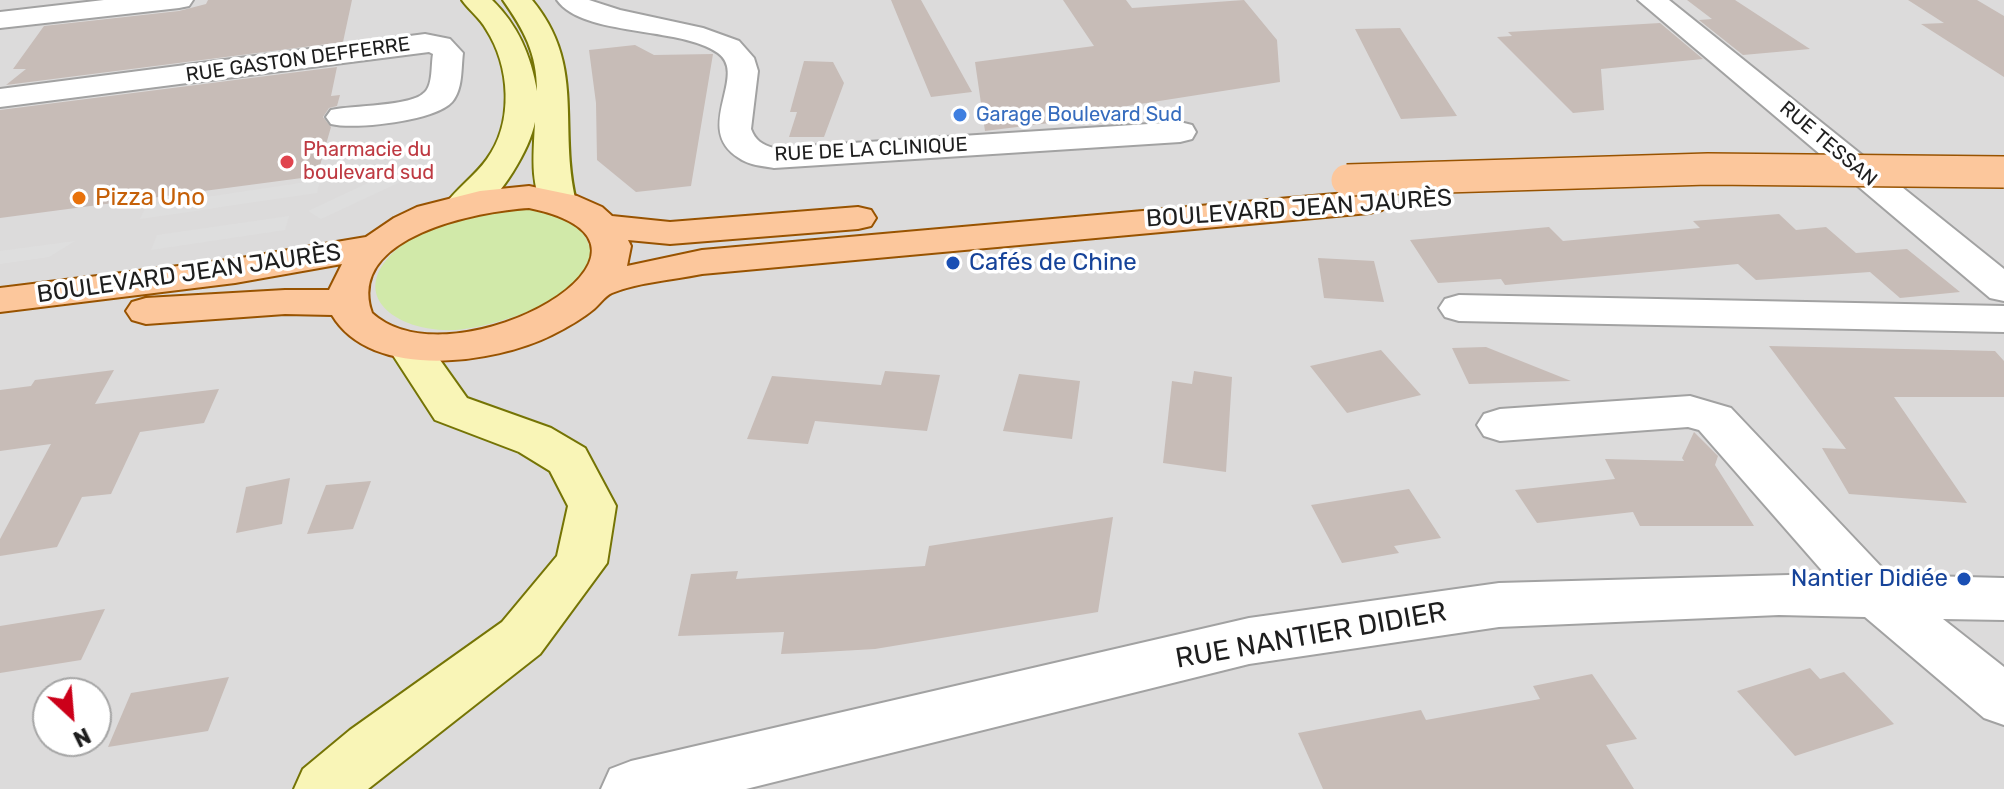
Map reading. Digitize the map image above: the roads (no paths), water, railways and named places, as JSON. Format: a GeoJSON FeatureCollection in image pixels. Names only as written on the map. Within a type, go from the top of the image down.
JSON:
{"type":"FeatureCollection","features":[{"type":"Feature","properties":{"kind":"main road","name":"BOULEVARD JEAN JAURÈS"},"geometry":{"type":"LineString","coordinates":[[605,226],[670,233],[1708,169],[2004,172]]}},
{"type":"Feature","properties":{"kind":"main road","name":"BOULEVARD JEAN JAURÈS"},"geometry":{"type":"LineString","coordinates":[[598,284],[702,262],[1101,224],[1358,191],[1693,187],[2004,189]]}},
{"type":"Feature","properties":{"kind":"main road"},"geometry":{"type":"LineString","coordinates":[[421,366],[357,322],[348,303],[349,284],[359,265],[377,246],[402,229],[463,205],[529,197],[558,201],[586,210],[605,226],[612,243],[610,262],[598,284],[547,322],[512,336],[473,345]]}},
{"type":"Feature","properties":{"kind":"main road","name":"BOULEVARD JEAN JAURÈS"},"geometry":{"type":"LineString","coordinates":[[0,300],[235,271],[377,246]]}},
{"type":"Feature","properties":{"kind":"main road","name":"BOULEVARD JEAN JAURÈS"},"geometry":{"type":"LineString","coordinates":[[0,325],[200,306],[348,303]]}},
{"type":"Feature","properties":{"kind":"street"},"geometry":{"type":"LineString","coordinates":[[0,20],[179,0]]}},
{"type":"Feature","properties":{"kind":"street"},"geometry":{"type":"LineString","coordinates":[[463,205],[510,151],[519,118],[522,89],[514,54],[503,32],[489,10],[476,0]]}},
{"type":"Feature","properties":{"kind":"street"},"geometry":{"type":"LineString","coordinates":[[517,0],[547,46],[553,70],[552,170],[558,201]]}},
{"type":"Feature","properties":{"kind":"street","name":"RUE DE LA CLINIQUE"},"geometry":{"type":"LineString","coordinates":[[571,0],[575,5],[600,13],[711,38],[732,48],[742,62],[743,87],[734,116],[736,136],[748,151],[774,158],[1180,132]]}},
{"type":"Feature","properties":{"kind":"street","name":"RUE TESSAN"},"geometry":{"type":"LineString","coordinates":[[1652,0],[2004,289]]}},
{"type":"Feature","properties":{"kind":"street","name":"RUE GASTON DEFFERRE"},"geometry":{"type":"LineString","coordinates":[[0,98],[409,44],[431,42],[443,46],[448,53],[441,94],[437,100],[411,108],[342,117]]}},
{"type":"Feature","properties":{"kind":"street"},"geometry":{"type":"LineString","coordinates":[[1459,308],[2004,319]]}},
{"type":"Feature","properties":{"kind":"street"},"geometry":{"type":"LineString","coordinates":[[324,789],[371,749],[521,638],[581,563],[592,506],[568,460],[535,440],[451,409],[421,366],[473,345]]}},
{"type":"Feature","properties":{"kind":"street"},"geometry":{"type":"LineString","coordinates":[[1500,425],[1690,411],[1715,419],[1876,596],[2004,700]]}},
{"type":"Feature","properties":{"kind":"street","name":"RUE NANTIER DIDIER"},"geometry":{"type":"LineString","coordinates":[[631,789],[1249,641],[1499,605],[1779,594],[2004,599]]}},
{"type":"Feature","properties":{"kind":"place","name":"Garage Boulevard Sud"},"geometry":{"type":"Point","coordinates":[960,115]}},
{"type":"Feature","properties":{"kind":"place","name":"Pharmacie du boulevard sud"},"geometry":{"type":"Point","coordinates":[287,162]}},
{"type":"Feature","properties":{"kind":"place","name":"Pizza Uno"},"geometry":{"type":"Point","coordinates":[79,198]}},
{"type":"Feature","properties":{"kind":"place","name":"Cafés de Chine"},"geometry":{"type":"Point","coordinates":[953,263]}},
{"type":"Feature","properties":{"kind":"place","name":"Nantier Didiée"},"geometry":{"type":"Point","coordinates":[1964,579]}}]}
